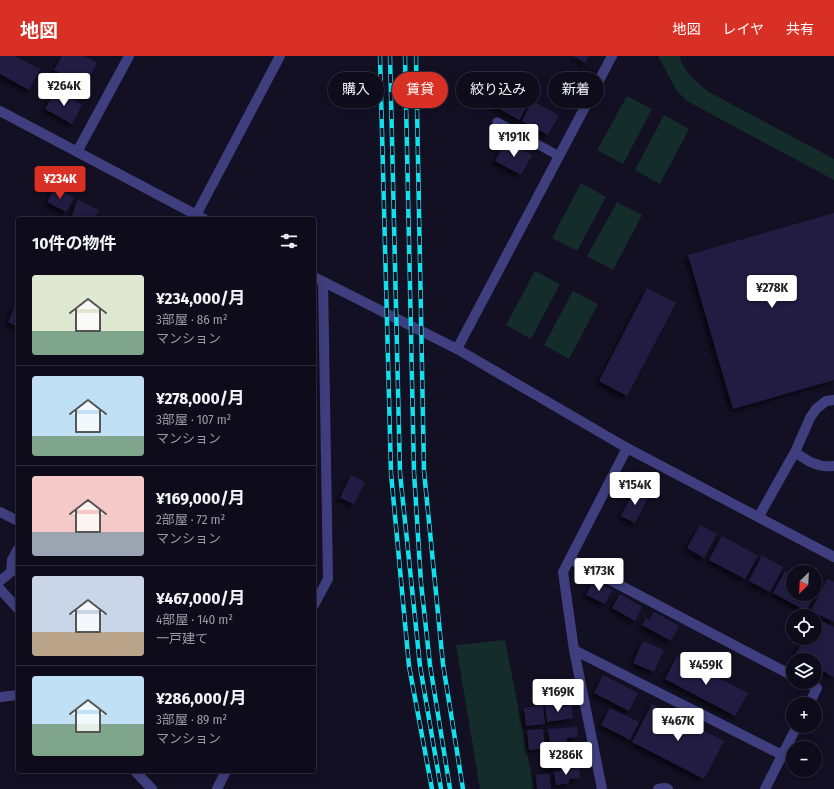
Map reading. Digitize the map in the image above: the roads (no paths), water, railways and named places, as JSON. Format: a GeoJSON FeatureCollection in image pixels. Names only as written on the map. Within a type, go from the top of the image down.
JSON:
{"type":"FeatureCollection","features":[{"type":"Feature","properties":{"kind":"street"},"geometry":{"type":"LineString","coordinates":[[77,152],[129,56]]}},
{"type":"Feature","properties":{"kind":"street"},"geometry":{"type":"LineString","coordinates":[[199,217],[280,56]]}},
{"type":"Feature","properties":{"kind":"street"},"geometry":{"type":"LineString","coordinates":[[456,349],[612,56]]}},
{"type":"Feature","properties":{"kind":"street"},"geometry":{"type":"LineString","coordinates":[[0,111],[196,217]]}},
{"type":"Feature","properties":{"kind":"street"},"geometry":{"type":"LineString","coordinates":[[316,278],[456,349],[627,448],[834,556]]}},
{"type":"Feature","properties":{"kind":"street"},"geometry":{"type":"LineString","coordinates":[[316,601],[328,579],[324,282]]}},
{"type":"Feature","properties":{"kind":"street"},"geometry":{"type":"LineString","coordinates":[[759,516],[794,452],[810,418],[816,409],[826,401],[834,400]]}},
{"type":"Feature","properties":{"kind":"street"},"geometry":{"type":"LineString","coordinates":[[602,789],[574,650],[563,572],[627,448]]}},
{"type":"Feature","properties":{"kind":"street"},"geometry":{"type":"LineString","coordinates":[[794,452],[806,460],[824,467],[834,466]]}},
{"type":"Feature","properties":{"kind":"street"},"geometry":{"type":"LineString","coordinates":[[0,512],[16,520]]}},
{"type":"Feature","properties":{"kind":"street"},"geometry":{"type":"LineString","coordinates":[[0,581],[12,572],[12,560],[16,553]]}},
{"type":"Feature","properties":{"kind":"street"},"geometry":{"type":"LineString","coordinates":[[570,559],[786,672]]}},
{"type":"Feature","properties":{"kind":"street"},"geometry":{"type":"LineString","coordinates":[[0,589],[16,607]]}},
{"type":"Feature","properties":{"kind":"street"},"geometry":{"type":"LineString","coordinates":[[574,650],[782,755]]}},
{"type":"Feature","properties":{"kind":"street"},"geometry":{"type":"LineString","coordinates":[[0,697],[16,695]]}},
{"type":"Feature","properties":{"kind":"street"},"geometry":{"type":"LineString","coordinates":[[765,789],[793,733]]}},
{"type":"Feature","properties":{"kind":"street"},"geometry":{"type":"LineString","coordinates":[[137,773],[152,789]]}},
{"type":"Feature","properties":{"kind":"street"},"geometry":{"type":"LineString","coordinates":[[217,789],[225,773]]}},
{"type":"Feature","properties":{"kind":"street"},"geometry":{"type":"LineString","coordinates":[[658,789],[668,789]]}},
{"type":"Feature","properties":{"kind":"lane"},"geometry":{"type":"LineString","coordinates":[[497,122],[559,156]]}},
{"type":"Feature","properties":{"kind":"railway"},"geometry":{"type":"LineString","coordinates":[[380,56],[391,473],[409,666],[432,789]]}},
{"type":"Feature","properties":{"kind":"railway"},"geometry":{"type":"LineString","coordinates":[[390,56],[400,473],[420,666],[441,789]]}},
{"type":"Feature","properties":{"kind":"railway"},"geometry":{"type":"LineString","coordinates":[[405,56],[414,472],[421,583],[430,665],[450,789]]}},
{"type":"Feature","properties":{"kind":"railway"},"geometry":{"type":"LineString","coordinates":[[416,56],[424,471],[443,664],[463,789]]}}]}
